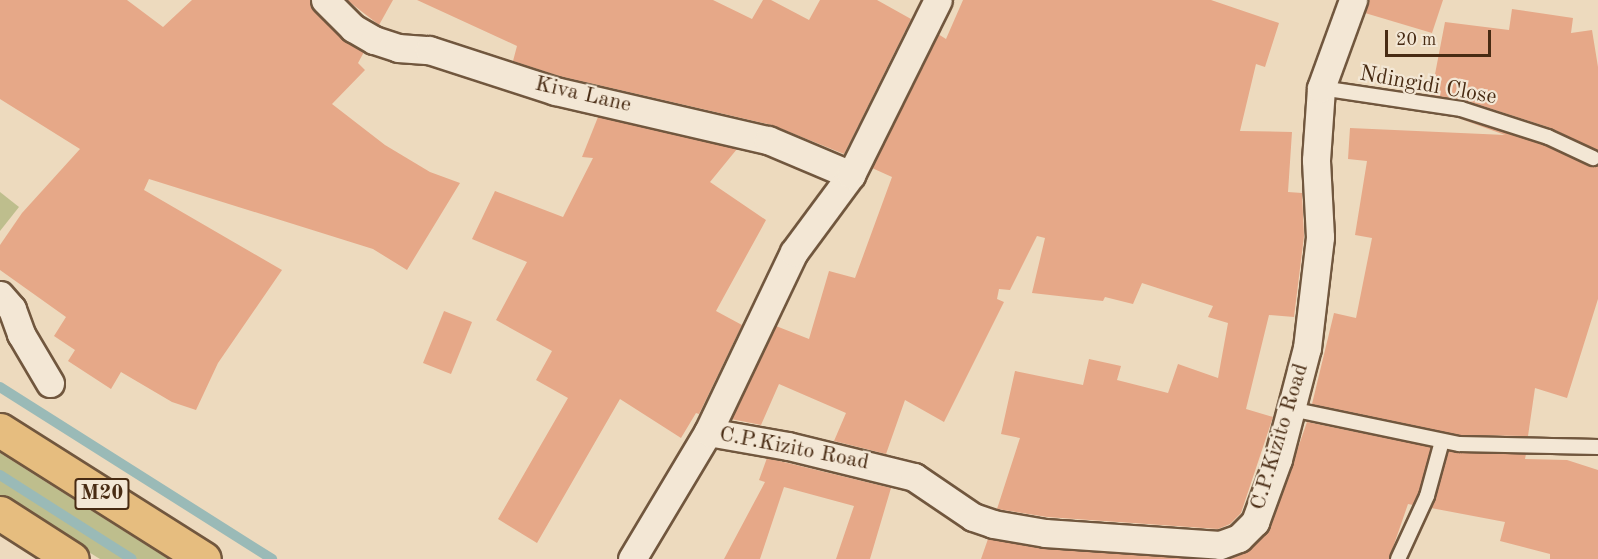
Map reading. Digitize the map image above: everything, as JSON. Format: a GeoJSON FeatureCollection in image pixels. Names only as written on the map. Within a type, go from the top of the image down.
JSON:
{"type":"FeatureCollection","features":[{"type":"Feature","properties":{"kind":"highway","name":"M20"},"geometry":{"type":"LineString","coordinates":[[0,430],[204,559]]}},
{"type":"Feature","properties":{"kind":"highway"},"geometry":{"type":"LineString","coordinates":[[0,513],[72,559]]}},
{"type":"Feature","properties":{"kind":"street","name":"Kiva Lane"},"geometry":{"type":"LineString","coordinates":[[325,0],[353,28],[374,40],[398,48],[429,50],[555,91],[768,140],[851,175]]}},
{"type":"Feature","properties":{"kind":"street"},"geometry":{"type":"LineString","coordinates":[[632,559],[708,432],[794,252],[851,175],[938,0]]}},
{"type":"Feature","properties":{"kind":"street","name":"C.P.Kizito Road"},"geometry":{"type":"LineString","coordinates":[[708,432],[788,446],[915,477],[973,517],[993,524],[1045,533],[1220,545],[1239,538],[1255,522],[1291,409],[1316,298],[1320,237],[1317,127],[1321,88],[1353,0]]}},
{"type":"Feature","properties":{"kind":"street"},"geometry":{"type":"LineString","coordinates":[[0,296],[12,309],[21,334],[50,383]]}},
{"type":"Feature","properties":{"kind":"lane","name":"Ndingidi Close"},"geometry":{"type":"LineString","coordinates":[[1321,88],[1461,109],[1548,137],[1593,158]]}},
{"type":"Feature","properties":{"kind":"lane"},"geometry":{"type":"LineString","coordinates":[[1291,409],[1442,441],[1598,447]]}},
{"type":"Feature","properties":{"kind":"lane"},"geometry":{"type":"LineString","coordinates":[[1398,559],[1427,496],[1442,441]]}},
{"type":"Feature","properties":{"kind":"green space"},"geometry":{"type":"Polygon","coordinates":[[[0,192],[19,207],[0,231],[0,192]]]}},
{"type":"Feature","properties":{"kind":"green space"},"geometry":{"type":"Polygon","coordinates":[[[0,453],[168,559],[100,559],[17,508],[0,496],[0,453]]]}},
{"type":"Feature","properties":{"kind":"building"},"geometry":{"type":"Polygon","coordinates":[[[0,0],[127,0],[163,27],[192,0],[310,0],[314,11],[342,39],[364,52],[358,63],[365,70],[332,104],[385,145],[430,172],[460,183],[407,270],[373,249],[149,179],[144,190],[282,270],[218,363],[196,410],[172,402],[121,372],[111,389],[68,361],[75,350],[54,336],[66,317],[0,270],[0,245],[22,213],[80,149],[0,99],[0,0]]]}},
{"type":"Feature","properties":{"kind":"building"},"geometry":{"type":"Polygon","coordinates":[[[347,0],[393,0],[379,25],[347,0]]]}},
{"type":"Feature","properties":{"kind":"building"},"geometry":{"type":"Polygon","coordinates":[[[417,0],[713,0],[752,19],[763,0],[771,0],[809,20],[820,0],[877,0],[911,19],[844,154],[772,125],[559,76],[513,61],[517,46],[417,0]]]}},
{"type":"Feature","properties":{"kind":"building"},"geometry":{"type":"Polygon","coordinates":[[[963,0],[1211,0],[1279,23],[1265,67],[1256,64],[1240,131],[1292,132],[1288,192],[1302,193],[1304,236],[1294,317],[1269,315],[1246,409],[1273,417],[1241,513],[1230,524],[1218,529],[1047,517],[997,509],[1020,438],[1001,434],[1015,371],[1083,385],[1089,359],[1121,366],[1117,380],[1168,393],[1178,364],[1218,378],[1228,323],[1208,317],[1213,306],[1142,283],[1133,304],[1105,297],[1103,301],[1032,293],[1045,238],[1037,236],[1010,290],[999,289],[997,299],[1004,302],[944,422],[905,400],[886,454],[834,441],[846,413],[779,384],[761,425],[731,419],[776,326],[809,339],[829,271],[855,278],[892,177],[872,168],[938,34],[946,39],[963,0]]]}},
{"type":"Feature","properties":{"kind":"building"},"geometry":{"type":"Polygon","coordinates":[[[1368,0],[1443,0],[1432,33],[1365,13],[1368,0]]]}},
{"type":"Feature","properties":{"kind":"building"},"geometry":{"type":"Polygon","coordinates":[[[1512,9],[1573,18],[1571,33],[1592,30],[1598,67],[1598,151],[1551,128],[1464,100],[1431,95],[1445,22],[1509,30],[1512,9]]]}},
{"type":"Feature","properties":{"kind":"building"},"geometry":{"type":"Polygon","coordinates":[[[598,117],[737,149],[710,182],[766,220],[716,311],[742,325],[699,414],[696,413],[681,438],[620,399],[537,543],[498,519],[568,398],[536,380],[552,351],[496,320],[527,262],[472,239],[495,191],[563,217],[593,158],[582,157],[598,117]]]}},
{"type":"Feature","properties":{"kind":"building"},"geometry":{"type":"Polygon","coordinates":[[[1458,118],[1545,145],[1589,166],[1598,165],[1598,299],[1567,398],[1535,388],[1528,436],[1460,435],[1312,404],[1334,313],[1356,318],[1372,238],[1355,235],[1367,161],[1348,159],[1350,128],[1505,135],[1458,118]]]}},
{"type":"Feature","properties":{"kind":"building"},"geometry":{"type":"Polygon","coordinates":[[[444,311],[472,322],[451,374],[423,363],[444,311]]]}},
{"type":"Feature","properties":{"kind":"building"},"geometry":{"type":"Polygon","coordinates":[[[1307,422],[1431,447],[1419,493],[1413,505],[1408,504],[1389,559],[1228,559],[1250,549],[1270,528],[1307,422]]]}},
{"type":"Feature","properties":{"kind":"building"},"geometry":{"type":"Polygon","coordinates":[[[1449,451],[1526,454],[1525,459],[1567,460],[1598,470],[1598,559],[1550,559],[1550,554],[1500,541],[1505,522],[1431,508],[1449,451]]]}},
{"type":"Feature","properties":{"kind":"building"},"geometry":{"type":"Polygon","coordinates":[[[767,458],[891,488],[870,559],[836,559],[854,506],[784,487],[760,559],[724,559],[765,482],[759,480],[767,458]]]}},
{"type":"Feature","properties":{"kind":"building"},"geometry":{"type":"Polygon","coordinates":[[[988,539],[1044,549],[1194,559],[981,559],[988,539]]]}},
{"type":"Feature","properties":{"kind":"waterway"},"geometry":{"type":"LineString","coordinates":[[0,387],[272,559]]}},
{"type":"Feature","properties":{"kind":"waterway"},"geometry":{"type":"LineString","coordinates":[[0,475],[132,559]]}}]}
